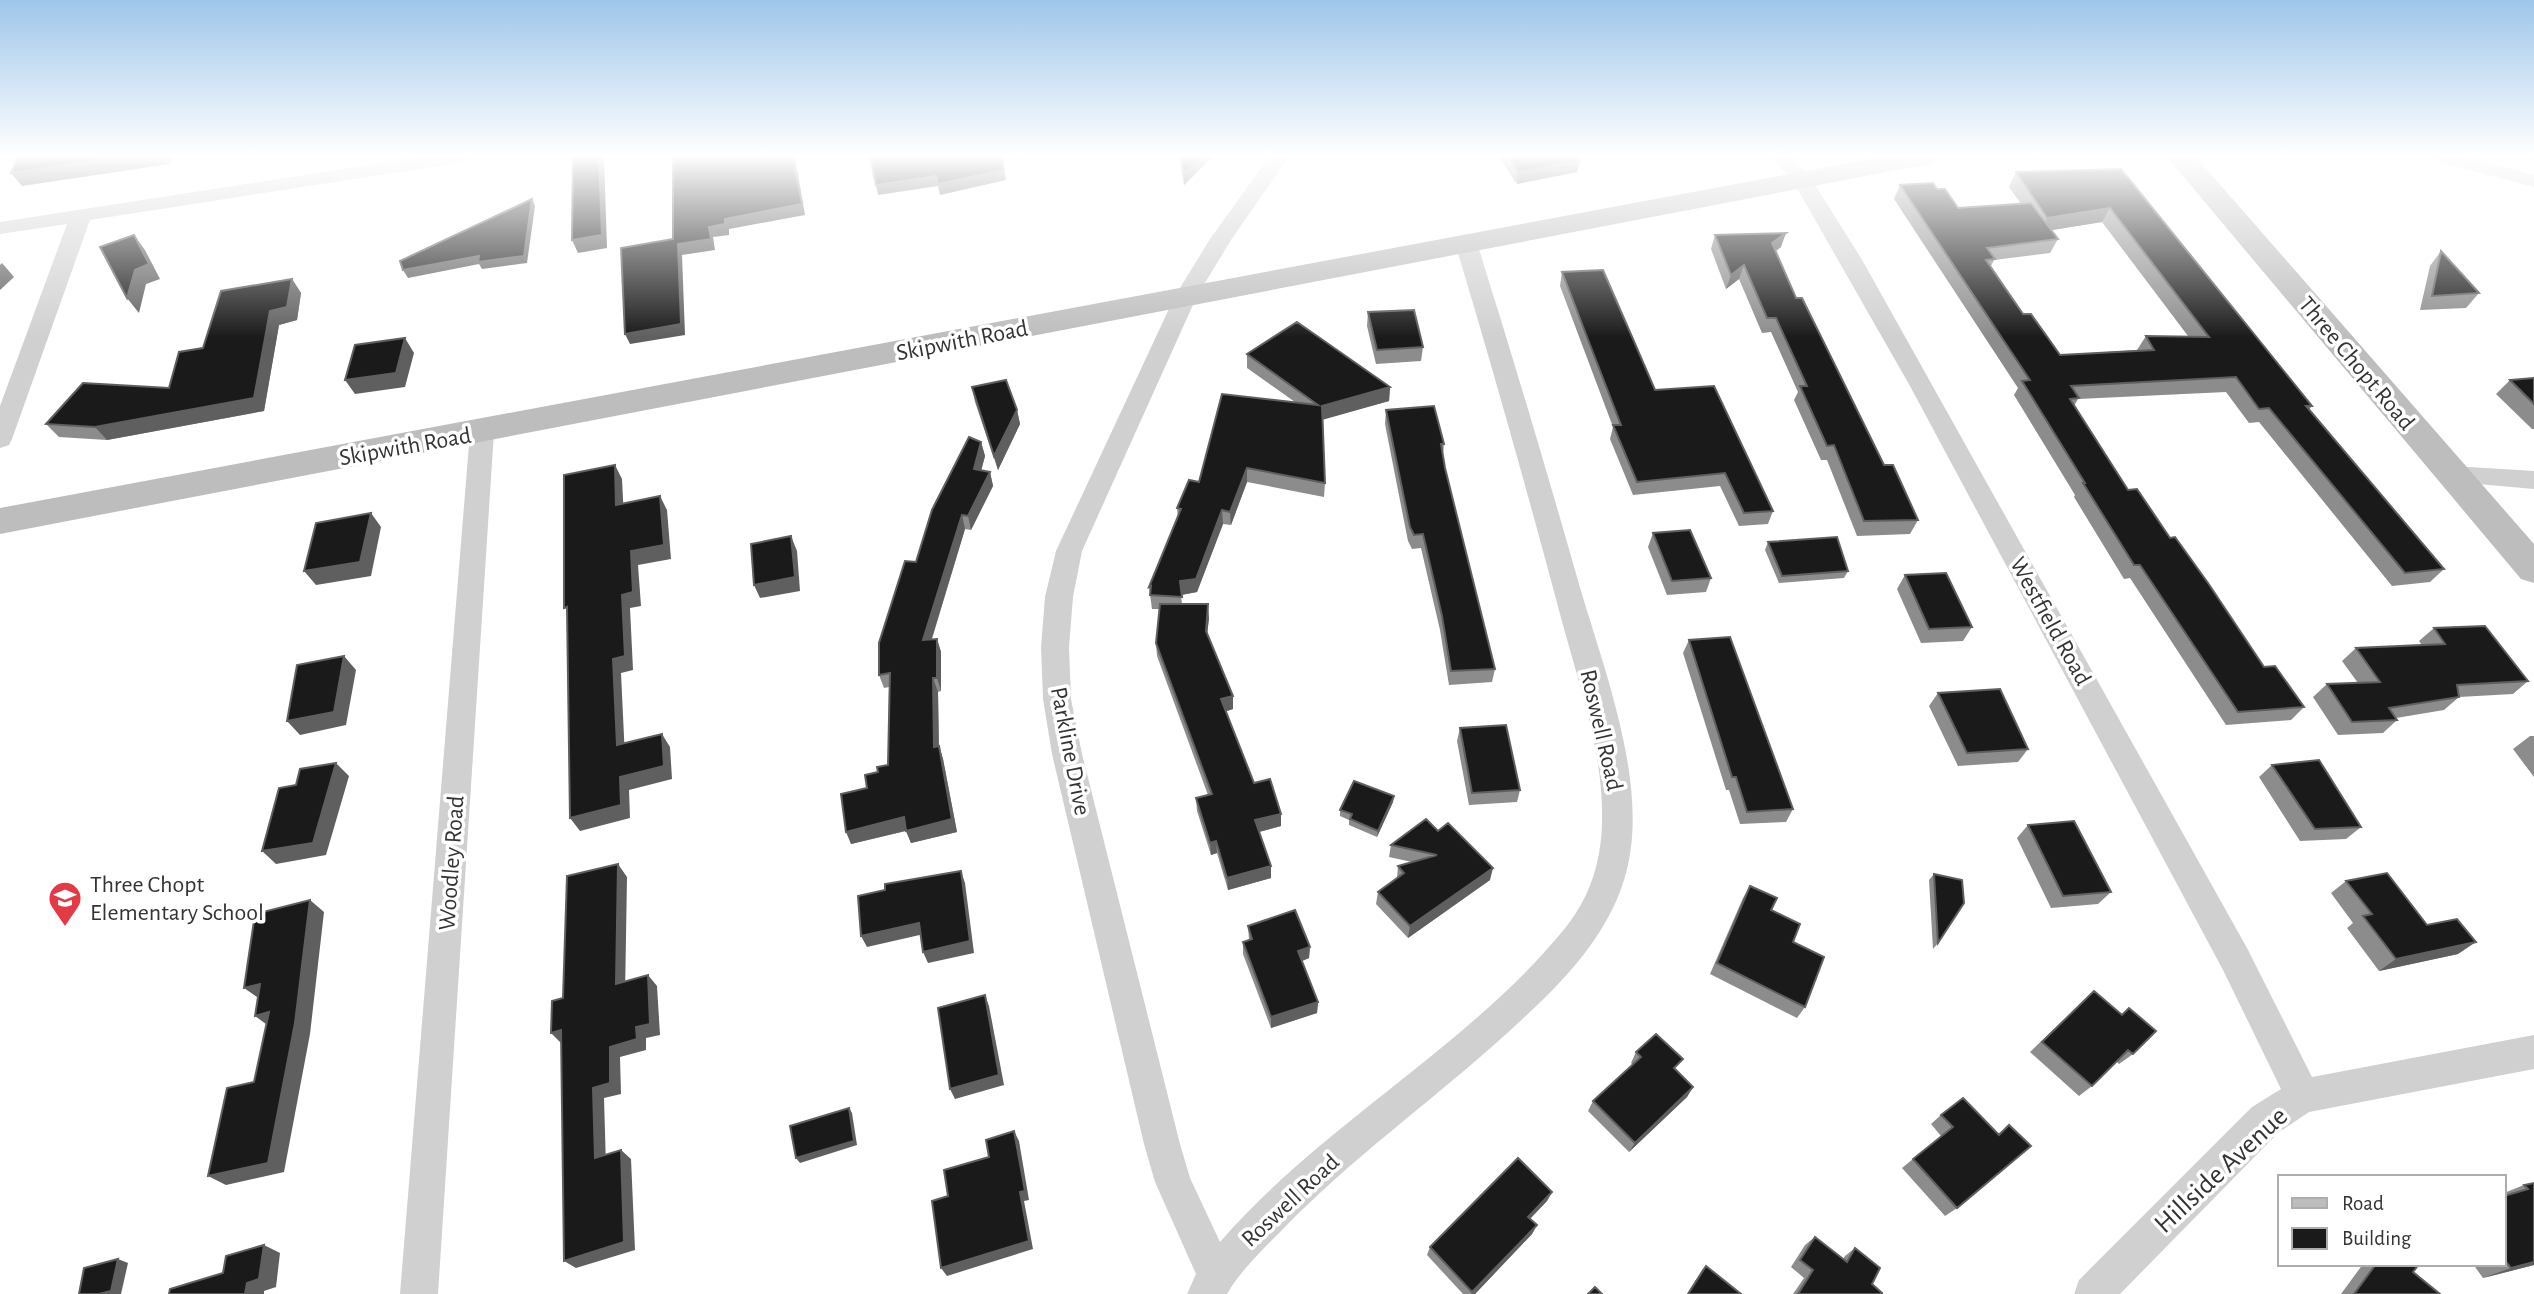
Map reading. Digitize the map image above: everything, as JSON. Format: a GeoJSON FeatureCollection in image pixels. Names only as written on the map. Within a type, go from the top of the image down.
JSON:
{"type":"FeatureCollection","features":[{"type":"Feature","properties":{"kind":"main road","name":"Skipwith Road"},"geometry":{"type":"LineString","coordinates":[[0,521],[481,432],[1466,243],[1577,217]]}},
{"type":"Feature","properties":{"kind":"main road","name":"Three Chopt Road"},"geometry":{"type":"LineString","coordinates":[[2233,217],[2534,569]]}},
{"type":"Feature","properties":{"kind":"street"},"geometry":{"type":"LineString","coordinates":[[0,229],[72,217]]}},
{"type":"Feature","properties":{"kind":"street"},"geometry":{"type":"LineString","coordinates":[[0,439],[80,217]]}},
{"type":"Feature","properties":{"kind":"street","name":"Parkline Drive"},"geometry":{"type":"LineString","coordinates":[[1211,1285],[1162,1144],[1067,754],[1057,699],[1056,660],[1059,597],[1069,551],[1186,296],[1236,217]]}},
{"type":"Feature","properties":{"kind":"street","name":"Westfield Road"},"geometry":{"type":"LineString","coordinates":[[1823,217],[1850,258],[1962,459],[2235,959],[2303,1096]]}},
{"type":"Feature","properties":{"kind":"street","name":"Roswell Road"},"geometry":{"type":"LineString","coordinates":[[1211,1285],[1249,1234],[1282,1201],[1492,1024],[1555,963],[1588,924],[1603,895],[1616,853],[1619,804],[1611,750],[1522,430],[1466,243]]}},
{"type":"Feature","properties":{"kind":"street","name":"Woodley Road"},"geometry":{"type":"LineString","coordinates":[[419,1294],[481,432]]}},
{"type":"Feature","properties":{"kind":"street"},"geometry":{"type":"LineString","coordinates":[[2453,475],[2534,480]]}},
{"type":"Feature","properties":{"kind":"street","name":"Hillside Avenue"},"geometry":{"type":"LineString","coordinates":[[2092,1294],[2265,1120],[2303,1096],[2534,1052]]}},
{"type":"Feature","properties":{"kind":"building"},"geometry":{"type":"Polygon","coordinates":[[[493,217],[529,217],[524,256],[478,262],[479,256],[403,270],[400,261],[493,217]]]}},
{"type":"Feature","properties":{"kind":"building"},"geometry":{"type":"Polygon","coordinates":[[[572,217],[601,217],[602,235],[572,240],[572,217]]]}},
{"type":"Feature","properties":{"kind":"building"},"geometry":{"type":"Polygon","coordinates":[[[673,217],[733,217],[725,219],[725,224],[709,227],[711,239],[678,244],[681,324],[625,334],[621,248],[673,239],[673,217]]]}},
{"type":"Feature","properties":{"kind":"building"},"geometry":{"type":"Polygon","coordinates":[[[1922,217],[2042,217],[2058,239],[1987,248],[1995,259],[1986,260],[2023,314],[2031,314],[2060,355],[2154,350],[2146,336],[2209,337],[2117,217],[2160,217],[2312,406],[2306,406],[2444,569],[2405,573],[2269,408],[2259,409],[2236,377],[2071,386],[2079,398],[2070,399],[2128,490],[2137,489],[2170,538],[2175,537],[2208,583],[2264,667],[2275,666],[2304,707],[2238,712],[2140,565],[2134,565],[2022,381],[2030,380],[1922,217]]]}},
{"type":"Feature","properties":{"kind":"building"},"geometry":{"type":"Polygon","coordinates":[[[1786,233],[1772,243],[1796,298],[1802,298],[1884,465],[1893,465],[1918,520],[1864,521],[1834,445],[1827,446],[1800,386],[1807,386],[1776,318],[1767,318],[1744,265],[1731,275],[1715,235],[1786,233]]]}},
{"type":"Feature","properties":{"kind":"building"},"geometry":{"type":"Polygon","coordinates":[[[134,235],[149,264],[135,270],[127,298],[100,247],[134,235]]]}},
{"type":"Feature","properties":{"kind":"building"},"geometry":{"type":"Polygon","coordinates":[[[2441,251],[2479,293],[2432,296],[2441,251]]]}},
{"type":"Feature","properties":{"kind":"building"},"geometry":{"type":"Polygon","coordinates":[[[1603,270],[1655,390],[1714,386],[1773,511],[1744,513],[1725,473],[1637,482],[1613,425],[1621,425],[1562,272],[1603,270]]]}},
{"type":"Feature","properties":{"kind":"building"},"geometry":{"type":"Polygon","coordinates":[[[292,279],[287,307],[270,311],[254,398],[95,427],[46,424],[83,383],[169,388],[179,352],[203,348],[221,291],[292,279]]]}},
{"type":"Feature","properties":{"kind":"building"},"geometry":{"type":"Polygon","coordinates":[[[1414,310],[1423,347],[1377,350],[1368,312],[1414,310]]]}},
{"type":"Feature","properties":{"kind":"building"},"geometry":{"type":"Polygon","coordinates":[[[1297,322],[1390,387],[1322,406],[1325,483],[1247,468],[1230,512],[1222,510],[1196,579],[1180,581],[1182,597],[1150,595],[1151,586],[1149,587],[1181,509],[1177,508],[1189,480],[1199,482],[1222,394],[1318,405],[1247,354],[1297,322]]]}},
{"type":"Feature","properties":{"kind":"building"},"geometry":{"type":"Polygon","coordinates":[[[405,338],[396,373],[345,380],[355,345],[405,338]]]}},
{"type":"Feature","properties":{"kind":"building"},"geometry":{"type":"Polygon","coordinates":[[[2534,378],[2534,404],[2510,380],[2534,378]]]}},
{"type":"Feature","properties":{"kind":"building"},"geometry":{"type":"Polygon","coordinates":[[[1006,380],[1017,410],[994,456],[972,387],[1006,380]]]}},
{"type":"Feature","properties":{"kind":"building"},"geometry":{"type":"Polygon","coordinates":[[[1434,406],[1444,444],[1441,444],[1445,468],[1495,669],[1451,671],[1442,616],[1423,534],[1414,535],[1410,527],[1386,410],[1434,406]]]}},
{"type":"Feature","properties":{"kind":"building"},"geometry":{"type":"Polygon","coordinates":[[[969,437],[981,442],[974,469],[990,472],[968,516],[962,515],[923,640],[937,639],[937,678],[933,678],[934,747],[939,746],[952,819],[906,831],[904,817],[846,832],[841,794],[867,788],[865,775],[878,772],[877,767],[888,765],[890,673],[879,675],[879,643],[905,561],[916,562],[932,510],[969,437]]]}},
{"type":"Feature","properties":{"kind":"building"},"geometry":{"type":"Polygon","coordinates":[[[615,465],[616,505],[660,496],[664,545],[631,551],[633,592],[622,595],[625,656],[613,659],[617,745],[662,734],[664,766],[620,777],[621,805],[570,818],[567,607],[564,608],[564,475],[615,465]]]}},
{"type":"Feature","properties":{"kind":"building"},"geometry":{"type":"Polygon","coordinates":[[[371,513],[360,562],[304,571],[316,523],[371,513]]]}},
{"type":"Feature","properties":{"kind":"building"},"geometry":{"type":"Polygon","coordinates":[[[1690,530],[1711,578],[1672,581],[1653,533],[1690,530]]]}},
{"type":"Feature","properties":{"kind":"building"},"geometry":{"type":"Polygon","coordinates":[[[791,536],[795,577],[754,585],[751,544],[791,536]]]}},
{"type":"Feature","properties":{"kind":"building"},"geometry":{"type":"Polygon","coordinates":[[[1837,537],[1848,571],[1782,576],[1768,542],[1837,537]]]}},
{"type":"Feature","properties":{"kind":"building"},"geometry":{"type":"Polygon","coordinates":[[[1946,573],[1972,627],[1929,629],[1905,575],[1946,573]]]}},
{"type":"Feature","properties":{"kind":"building"},"geometry":{"type":"Polygon","coordinates":[[[1160,604],[1208,604],[1206,631],[1233,696],[1221,699],[1254,783],[1270,779],[1281,814],[1255,820],[1271,866],[1227,878],[1216,841],[1210,843],[1196,798],[1212,794],[1156,643],[1160,604]]]}},
{"type":"Feature","properties":{"kind":"building"},"geometry":{"type":"Polygon","coordinates":[[[2485,626],[2528,681],[2457,685],[2459,697],[2389,708],[2397,720],[2352,722],[2327,684],[2380,682],[2356,648],[2445,644],[2434,628],[2485,626]]]}},
{"type":"Feature","properties":{"kind":"building"},"geometry":{"type":"Polygon","coordinates":[[[1730,637],[1793,809],[1747,812],[1736,777],[1732,777],[1689,640],[1730,637]]]}},
{"type":"Feature","properties":{"kind":"building"},"geometry":{"type":"Polygon","coordinates":[[[344,656],[334,712],[287,721],[297,665],[344,656]]]}},
{"type":"Feature","properties":{"kind":"building"},"geometry":{"type":"Polygon","coordinates":[[[2000,689],[2028,749],[1967,753],[1938,693],[2000,689]]]}},
{"type":"Feature","properties":{"kind":"building"},"geometry":{"type":"Polygon","coordinates":[[[1506,725],[1520,790],[1472,793],[1460,728],[1506,725]]]}},
{"type":"Feature","properties":{"kind":"building"},"geometry":{"type":"Polygon","coordinates":[[[2319,760],[2361,827],[2315,829],[2272,765],[2319,760]]]}},
{"type":"Feature","properties":{"kind":"building"},"geometry":{"type":"Polygon","coordinates":[[[336,763],[313,843],[262,851],[279,788],[296,785],[300,769],[336,763]]]}},
{"type":"Feature","properties":{"kind":"building"},"geometry":{"type":"Polygon","coordinates":[[[1354,781],[1394,796],[1378,831],[1350,819],[1352,814],[1340,810],[1354,781]]]}},
{"type":"Feature","properties":{"kind":"building"},"geometry":{"type":"Polygon","coordinates":[[[1426,819],[1438,831],[1448,823],[1493,868],[1410,926],[1378,892],[1404,873],[1398,866],[1437,855],[1391,845],[1426,819]]]}},
{"type":"Feature","properties":{"kind":"building"},"geometry":{"type":"Polygon","coordinates":[[[2074,821],[2111,892],[2063,896],[2028,825],[2074,821]]]}},
{"type":"Feature","properties":{"kind":"building"},"geometry":{"type":"Polygon","coordinates":[[[618,864],[616,984],[648,975],[650,1024],[636,1027],[637,1039],[610,1047],[610,1083],[593,1088],[595,1158],[621,1150],[624,1242],[564,1261],[561,1030],[551,1033],[552,1001],[563,998],[567,876],[618,864]]]}},
{"type":"Feature","properties":{"kind":"building"},"geometry":{"type":"Polygon","coordinates":[[[961,871],[970,941],[923,952],[919,923],[861,936],[858,896],[885,890],[885,884],[961,871]]]}},
{"type":"Feature","properties":{"kind":"building"},"geometry":{"type":"Polygon","coordinates":[[[2387,873],[2427,925],[2457,919],[2476,942],[2396,959],[2363,916],[2372,914],[2346,881],[2387,873]]]}},
{"type":"Feature","properties":{"kind":"building"},"geometry":{"type":"Polygon","coordinates":[[[1934,874],[1962,880],[1964,903],[1938,943],[1934,874]]]}},
{"type":"Feature","properties":{"kind":"building"},"geometry":{"type":"Polygon","coordinates":[[[1750,886],[1777,898],[1771,910],[1800,924],[1793,942],[1824,957],[1805,1007],[1717,963],[1750,886]]]}},
{"type":"Feature","properties":{"kind":"building"},"geometry":{"type":"Polygon","coordinates":[[[310,900],[295,1023],[268,1163],[208,1176],[227,1088],[254,1082],[269,1012],[255,1016],[260,984],[244,988],[255,914],[310,900]]]}},
{"type":"Feature","properties":{"kind":"building"},"geometry":{"type":"Polygon","coordinates":[[[1295,910],[1310,947],[1298,951],[1318,1002],[1271,1017],[1243,942],[1252,939],[1248,926],[1295,910]]]}},
{"type":"Feature","properties":{"kind":"building"},"geometry":{"type":"Polygon","coordinates":[[[2094,991],[2122,1015],[2129,1008],[2156,1031],[2133,1054],[2128,1050],[2092,1086],[2042,1042],[2094,991]]]}},
{"type":"Feature","properties":{"kind":"building"},"geometry":{"type":"Polygon","coordinates":[[[985,995],[999,1075],[950,1089],[938,1008],[985,995]]]}},
{"type":"Feature","properties":{"kind":"building"},"geometry":{"type":"Polygon","coordinates":[[[1656,1034],[1683,1059],[1674,1068],[1693,1087],[1635,1143],[1593,1101],[1641,1057],[1636,1052],[1656,1034]]]}},
{"type":"Feature","properties":{"kind":"building"},"geometry":{"type":"Polygon","coordinates":[[[1963,1098],[1999,1135],[2009,1125],[2031,1146],[1957,1208],[1913,1159],[1953,1127],[1941,1115],[1963,1098]]]}},
{"type":"Feature","properties":{"kind":"building"},"geometry":{"type":"Polygon","coordinates":[[[849,1108],[854,1141],[796,1158],[790,1126],[849,1108]]]}},
{"type":"Feature","properties":{"kind":"building"},"geometry":{"type":"Polygon","coordinates":[[[1014,1131],[1025,1191],[1020,1192],[1029,1241],[941,1268],[932,1201],[948,1196],[944,1170],[989,1157],[986,1140],[1014,1131]]]}},
{"type":"Feature","properties":{"kind":"building"},"geometry":{"type":"Polygon","coordinates":[[[1518,1158],[1552,1192],[1528,1217],[1537,1225],[1472,1292],[1430,1247],[1518,1158]]]}},
{"type":"Feature","properties":{"kind":"building"},"geometry":{"type":"Polygon","coordinates":[[[2534,1183],[2534,1262],[2511,1268],[2506,1262],[2506,1195],[2528,1189],[2524,1185],[2534,1183]]]}},
{"type":"Feature","properties":{"kind":"building"},"geometry":{"type":"Polygon","coordinates":[[[1815,1237],[1847,1262],[1855,1248],[1880,1268],[1872,1284],[1882,1294],[1798,1294],[1813,1270],[1800,1260],[1815,1237]]]}},
{"type":"Feature","properties":{"kind":"building"},"geometry":{"type":"Polygon","coordinates":[[[264,1245],[259,1279],[247,1283],[245,1294],[169,1294],[170,1289],[223,1273],[226,1256],[264,1245]]]}},
{"type":"Feature","properties":{"kind":"building"},"geometry":{"type":"Polygon","coordinates":[[[118,1259],[111,1291],[79,1294],[84,1268],[118,1259]]]}},
{"type":"Feature","properties":{"kind":"building"},"geometry":{"type":"Polygon","coordinates":[[[1706,1266],[1741,1294],[1688,1294],[1706,1266]]]}},
{"type":"Feature","properties":{"kind":"building"},"geometry":{"type":"Polygon","coordinates":[[[2375,1266],[2418,1266],[2413,1272],[2440,1294],[2354,1294],[2375,1266]]]}},
{"type":"Feature","properties":{"kind":"building"},"geometry":{"type":"Polygon","coordinates":[[[1595,1287],[1602,1294],[1588,1294],[1595,1287]]]}},
{"type":"Feature","properties":{"kind":"place","name":"Three Chopt Elementary School"},"geometry":{"type":"Point","coordinates":[65,928]}}]}
